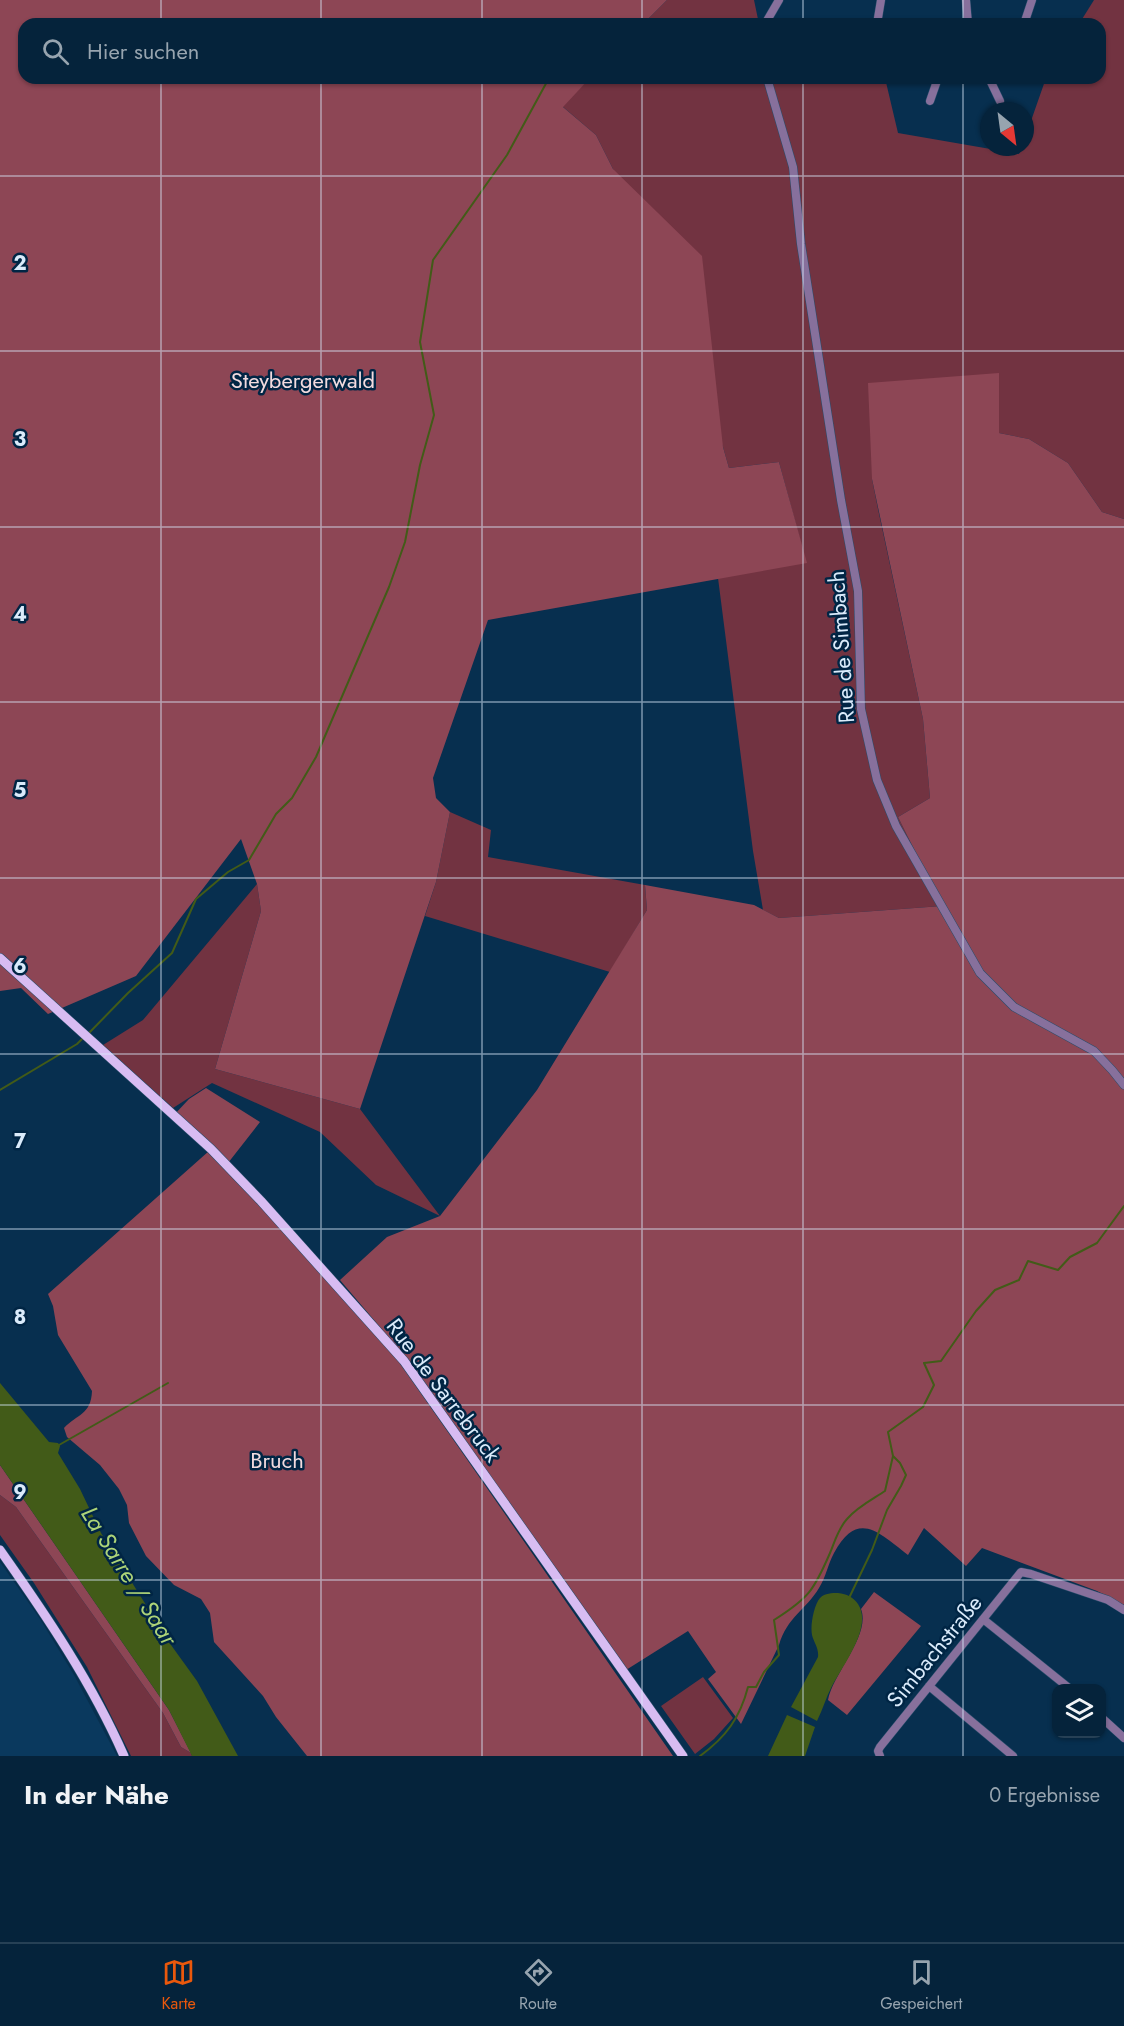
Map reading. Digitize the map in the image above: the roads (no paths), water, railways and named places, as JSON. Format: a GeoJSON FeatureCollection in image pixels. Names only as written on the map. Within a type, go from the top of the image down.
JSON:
{"type":"FeatureCollection","features":[{"type":"Feature","properties":{"kind":"main road","name":"Rue de Sarrebruck"},"geometry":{"type":"LineString","coordinates":[[0,958],[211,1149],[261,1201],[404,1361],[683,1756]]}},
{"type":"Feature","properties":{"kind":"main road"},"geometry":{"type":"LineString","coordinates":[[0,1550],[64,1644],[124,1756]]}},
{"type":"Feature","properties":{"kind":"street"},"geometry":{"type":"LineString","coordinates":[[768,18],[779,0]]}},
{"type":"Feature","properties":{"kind":"street"},"geometry":{"type":"LineString","coordinates":[[878,18],[881,0]]}},
{"type":"Feature","properties":{"kind":"street"},"geometry":{"type":"LineString","coordinates":[[966,0],[968,18]]}},
{"type":"Feature","properties":{"kind":"street"},"geometry":{"type":"LineString","coordinates":[[1026,18],[1032,0]]}},
{"type":"Feature","properties":{"kind":"street","name":"Rue de Simbach"},"geometry":{"type":"LineString","coordinates":[[768,84],[793,167],[801,244],[841,500],[858,591],[861,709],[877,780],[896,826],[980,973],[1014,1007],[1094,1052],[1124,1086]]}},
{"type":"Feature","properties":{"kind":"street"},"geometry":{"type":"LineString","coordinates":[[930,101],[936,84]]}},
{"type":"Feature","properties":{"kind":"street"},"geometry":{"type":"LineString","coordinates":[[992,84],[999,101]]}},
{"type":"Feature","properties":{"kind":"street","name":"Simbachstraße"},"geometry":{"type":"LineString","coordinates":[[880,1755],[880,1747],[1021,1572],[1108,1600],[1124,1610]]}},
{"type":"Feature","properties":{"kind":"street"},"geometry":{"type":"LineString","coordinates":[[983,1619],[1063,1684]]}},
{"type":"Feature","properties":{"kind":"street"},"geometry":{"type":"LineString","coordinates":[[929,1686],[1012,1756]]}},
{"type":"Feature","properties":{"kind":"street"},"geometry":{"type":"LineString","coordinates":[[1106,1722],[1124,1738]]}},
{"type":"Feature","properties":{"kind":"waterway"},"geometry":{"type":"LineString","coordinates":[[88,1034],[172,953],[196,899],[228,872],[249,860],[276,814],[292,798],[316,757],[389,587],[405,542],[420,465],[434,415],[420,342],[433,260],[507,155],[546,84]]}},
{"type":"Feature","properties":{"kind":"waterway"},"geometry":{"type":"LineString","coordinates":[[0,1090],[77,1044],[84,1037]]}},
{"type":"Feature","properties":{"kind":"waterway"},"geometry":{"type":"LineString","coordinates":[[700,1756],[725,1734],[741,1708],[748,1687],[756,1687],[764,1672],[779,1655],[774,1620],[809,1592],[847,1519],[860,1507],[885,1491],[893,1456],[888,1432],[923,1407],[934,1385],[924,1363],[941,1361],[976,1311],[995,1290],[1019,1280],[1028,1261],[1058,1270],[1070,1257],[1097,1243],[1124,1206]]}},
{"type":"Feature","properties":{"kind":"waterway"},"geometry":{"type":"LineString","coordinates":[[59,1445],[168,1383]]}},
{"type":"Feature","properties":{"kind":"waterway"},"geometry":{"type":"LineString","coordinates":[[850,1596],[872,1550],[887,1510],[906,1475],[900,1463],[893,1456]]}},
{"type":"Feature","properties":{"kind":"park label","name":"Steybergerwald"},"geometry":{"type":"Point","coordinates":[303,380]}},
{"type":"Feature","properties":{"kind":"park label","name":"Bruch"},"geometry":{"type":"Point","coordinates":[277,1460]}},
{"type":"Feature","properties":{"kind":"water label","name":"La Sarre / Saar"},"geometry":{"type":"Point","coordinates":[129,1576]}}]}
